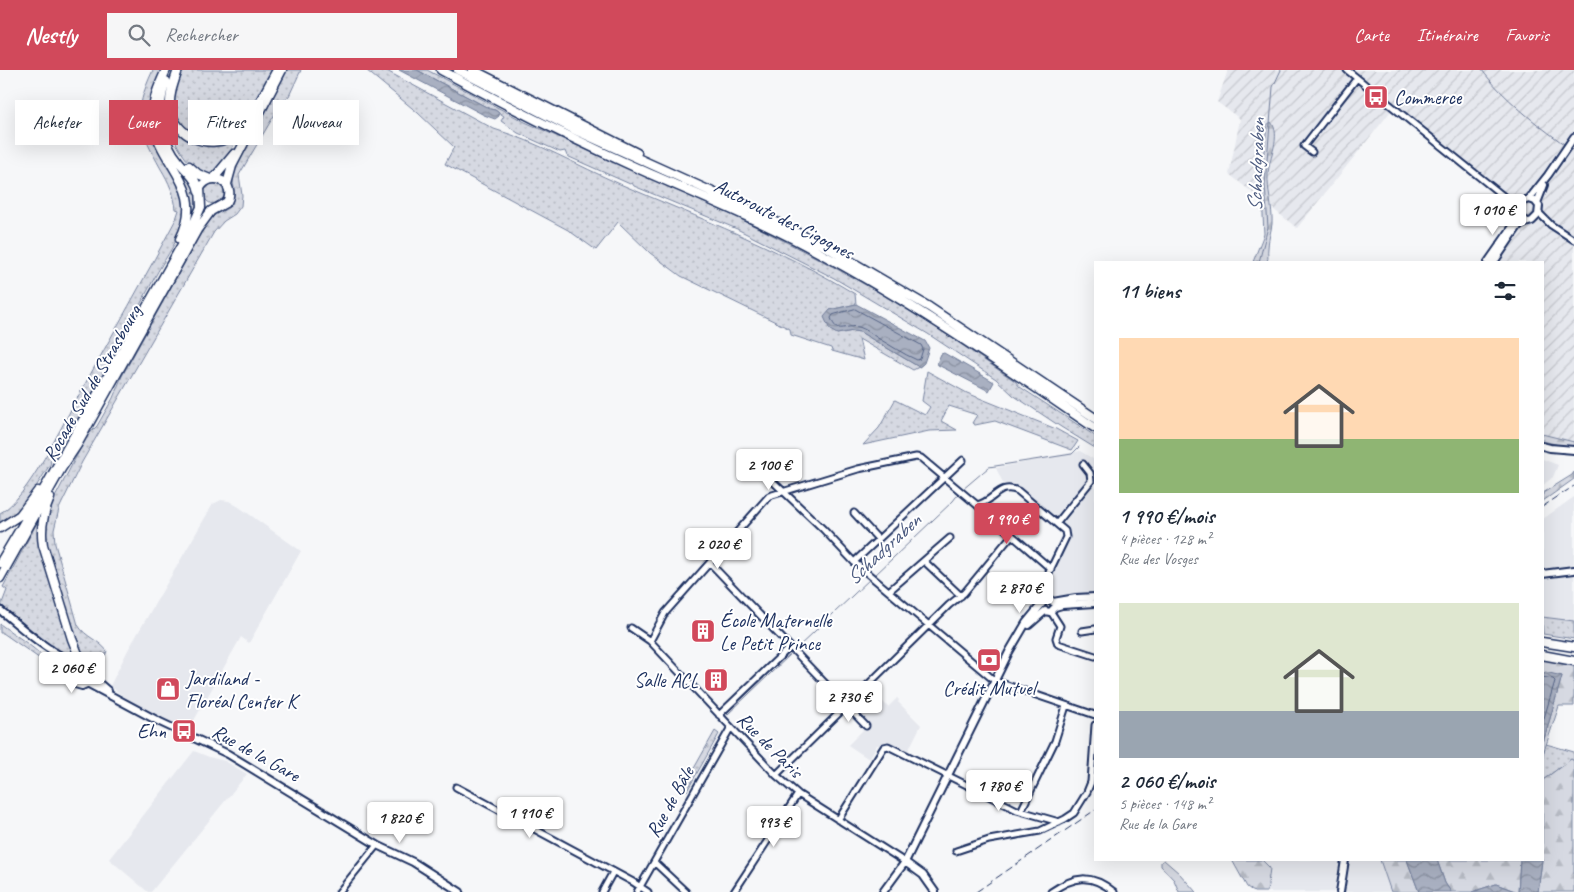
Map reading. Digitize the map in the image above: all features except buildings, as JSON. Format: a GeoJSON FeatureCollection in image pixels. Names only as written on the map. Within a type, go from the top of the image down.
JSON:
{"type":"FeatureCollection","features":[{"type":"Feature","properties":{"kind":"highway"},"geometry":{"type":"LineString","coordinates":[[152,297],[184,231],[189,211],[184,188],[162,144],[153,120],[154,102],[166,70]]}},
{"type":"Feature","properties":{"kind":"highway"},"geometry":{"type":"LineString","coordinates":[[170,70],[160,106],[163,130],[174,155],[196,182],[200,196],[206,206],[217,208],[224,206],[229,198],[227,184],[224,181],[198,174],[178,155],[169,138],[164,108],[166,93],[176,70]]}},
{"type":"Feature","properties":{"kind":"highway"},"geometry":{"type":"LineString","coordinates":[[176,70],[170,95],[172,114],[186,134],[210,142],[220,141],[229,137],[242,126],[277,70]]}},
{"type":"Feature","properties":{"kind":"highway"},"geometry":{"type":"LineString","coordinates":[[200,196],[203,184],[212,178],[232,157],[249,128],[277,70]]}},
{"type":"Feature","properties":{"kind":"highway"},"geometry":{"type":"LineString","coordinates":[[227,184],[232,166],[282,70]]}},
{"type":"Feature","properties":{"kind":"highway"},"geometry":{"type":"LineString","coordinates":[[433,70],[461,81]]}},
{"type":"Feature","properties":{"kind":"highway","name":"Autoroute des Cigognes"},"geometry":{"type":"LineString","coordinates":[[441,70],[576,139],[741,213],[818,252],[940,324],[1094,427]]}},
{"type":"Feature","properties":{"kind":"highway","name":"Autoroute des Cigognes"},"geometry":{"type":"LineString","coordinates":[[458,70],[565,125],[705,188],[804,236],[880,277],[953,322],[1094,417]]}},
{"type":"Feature","properties":{"kind":"highway"},"geometry":{"type":"LineString","coordinates":[[473,70],[692,182]]}},
{"type":"Feature","properties":{"kind":"highway"},"geometry":{"type":"LineString","coordinates":[[478,70],[507,88]]}},
{"type":"Feature","properties":{"kind":"highway","name":"Rocade Sud de Strasbourg"},"geometry":{"type":"LineString","coordinates":[[0,578],[198,216],[202,203],[200,196]]}},
{"type":"Feature","properties":{"kind":"highway","name":"Rocade Sud de Strasbourg"},"geometry":{"type":"LineString","coordinates":[[0,563],[74,444],[197,230],[208,215],[217,208]]}},
{"type":"Feature","properties":{"kind":"highway"},"geometry":{"type":"LineString","coordinates":[[0,528],[13,521],[27,507],[74,444]]}},
{"type":"Feature","properties":{"kind":"highway"},"geometry":{"type":"LineString","coordinates":[[74,444],[43,517],[41,536],[45,556],[72,639],[82,663]]}},
{"type":"Feature","properties":{"kind":"highway"},"geometry":{"type":"LineString","coordinates":[[1544,642],[1574,647]]}},
{"type":"Feature","properties":{"kind":"highway"},"geometry":{"type":"LineString","coordinates":[[1544,653],[1574,656]]}},
{"type":"Feature","properties":{"kind":"highway"},"geometry":{"type":"LineString","coordinates":[[1544,654],[1574,662]]}},
{"type":"Feature","properties":{"kind":"main road"},"geometry":{"type":"LineString","coordinates":[[1489,261],[1516,222],[1520,202],[1529,199],[1574,137]]}},
{"type":"Feature","properties":{"kind":"main road"},"geometry":{"type":"LineString","coordinates":[[1495,261],[1519,225],[1534,219],[1539,213],[1537,203],[1548,175]]}},
{"type":"Feature","properties":{"kind":"main road"},"geometry":{"type":"LineString","coordinates":[[1529,199],[1537,203]]}},
{"type":"Feature","properties":{"kind":"main road"},"geometry":{"type":"LineString","coordinates":[[1517,212],[1526,221]]}},
{"type":"Feature","properties":{"kind":"main road"},"geometry":{"type":"LineString","coordinates":[[1544,446],[1574,450]]}},
{"type":"Feature","properties":{"kind":"main road"},"geometry":{"type":"LineString","coordinates":[[1544,574],[1574,570]]}},
{"type":"Feature","properties":{"kind":"main road"},"geometry":{"type":"LineString","coordinates":[[883,892],[905,862],[1010,649],[1026,623],[1048,606],[1076,598],[1094,597]]}},
{"type":"Feature","properties":{"kind":"main road"},"geometry":{"type":"LineString","coordinates":[[1048,606],[1094,602]]}},
{"type":"Feature","properties":{"kind":"main road"},"geometry":{"type":"LineString","coordinates":[[0,610],[50,649],[69,660],[92,668],[91,681],[78,685],[72,681],[66,666],[50,649]]}},
{"type":"Feature","properties":{"kind":"main road"},"geometry":{"type":"LineString","coordinates":[[70,674],[72,668],[82,663]]}},
{"type":"Feature","properties":{"kind":"main road","name":"Rue de la Gare"},"geometry":{"type":"LineString","coordinates":[[91,681],[114,697],[160,722],[228,754],[378,845],[414,861],[422,869],[460,892]]}},
{"type":"Feature","properties":{"kind":"main road","name":"Rue de la Gare"},"geometry":{"type":"LineString","coordinates":[[378,845],[387,853],[409,865],[422,869]]}},
{"type":"Feature","properties":{"kind":"main road"},"geometry":{"type":"LineString","coordinates":[[1336,892],[1341,861]]}},
{"type":"Feature","properties":{"kind":"main road"},"geometry":{"type":"LineString","coordinates":[[1340,892],[1345,861]]}},
{"type":"Feature","properties":{"kind":"main road"},"geometry":{"type":"LineString","coordinates":[[905,862],[923,875],[935,892]]}},
{"type":"Feature","properties":{"kind":"street"},"geometry":{"type":"LineString","coordinates":[[1347,70],[1508,200],[1517,212]]}},
{"type":"Feature","properties":{"kind":"street"},"geometry":{"type":"LineString","coordinates":[[1312,152],[1304,146],[1357,78]]}},
{"type":"Feature","properties":{"kind":"street"},"geometry":{"type":"LineString","coordinates":[[1508,200],[1520,202]]}},
{"type":"Feature","properties":{"kind":"street"},"geometry":{"type":"LineString","coordinates":[[1539,213],[1551,225],[1574,240]]}},
{"type":"Feature","properties":{"kind":"street"},"geometry":{"type":"LineString","coordinates":[[1534,219],[1551,225]]}},
{"type":"Feature","properties":{"kind":"street"},"geometry":{"type":"LineString","coordinates":[[650,641],[665,613],[770,496],[858,468],[916,457],[921,458],[945,477],[1051,569]]}},
{"type":"Feature","properties":{"kind":"street"},"geometry":{"type":"LineString","coordinates":[[854,562],[963,460]]}},
{"type":"Feature","properties":{"kind":"street"},"geometry":{"type":"LineString","coordinates":[[1057,523],[1091,481],[1090,473],[1083,464]]}},
{"type":"Feature","properties":{"kind":"street"},"geometry":{"type":"LineString","coordinates":[[766,474],[854,562],[995,681],[1094,715]]}},
{"type":"Feature","properties":{"kind":"street"},"geometry":{"type":"LineString","coordinates":[[977,505],[986,503],[1004,488],[1011,487],[1065,531],[1066,538],[1042,587],[1048,606],[1060,626],[1056,638],[1058,644],[1094,656]]}},
{"type":"Feature","properties":{"kind":"street"},"geometry":{"type":"LineString","coordinates":[[854,513],[878,539]]}},
{"type":"Feature","properties":{"kind":"street"},"geometry":{"type":"LineString","coordinates":[[776,775],[949,605],[961,596],[1012,536]]}},
{"type":"Feature","properties":{"kind":"street"},"geometry":{"type":"LineString","coordinates":[[889,591],[950,538]]}},
{"type":"Feature","properties":{"kind":"street"},"geometry":{"type":"LineString","coordinates":[[924,561],[961,596]]}},
{"type":"Feature","properties":{"kind":"street"},"geometry":{"type":"LineString","coordinates":[[710,563],[866,726]]}},
{"type":"Feature","properties":{"kind":"street","name":"Rue de Paris"},"geometry":{"type":"LineString","coordinates":[[631,628],[650,641],[776,775],[798,794],[905,862]]}},
{"type":"Feature","properties":{"kind":"street"},"geometry":{"type":"LineString","coordinates":[[1082,631],[1094,629]]}},
{"type":"Feature","properties":{"kind":"street"},"geometry":{"type":"LineString","coordinates":[[719,715],[790,647]]}},
{"type":"Feature","properties":{"kind":"street"},"geometry":{"type":"LineString","coordinates":[[1021,811],[1055,741],[1066,706]]}},
{"type":"Feature","properties":{"kind":"street","name":"Rue de Bâle"},"geometry":{"type":"LineString","coordinates":[[637,892],[731,727]]}},
{"type":"Feature","properties":{"kind":"street"},"geometry":{"type":"LineString","coordinates":[[956,851],[990,840],[1040,831],[1074,813],[1089,787],[1094,735]]}},
{"type":"Feature","properties":{"kind":"street"},"geometry":{"type":"LineString","coordinates":[[838,820],[884,747],[894,749],[1021,811],[1059,822]]}},
{"type":"Feature","properties":{"kind":"street"},"geometry":{"type":"LineString","coordinates":[[456,788],[648,892]]}},
{"type":"Feature","properties":{"kind":"street"},"geometry":{"type":"LineString","coordinates":[[734,892],[798,794]]}},
{"type":"Feature","properties":{"kind":"street"},"geometry":{"type":"LineString","coordinates":[[339,892],[378,845]]}},
{"type":"Feature","properties":{"kind":"street"},"geometry":{"type":"LineString","coordinates":[[654,862],[686,892]]}},
{"type":"Feature","properties":{"kind":"street"},"geometry":{"type":"LineString","coordinates":[[602,892],[613,872]]}},
{"type":"Feature","properties":{"kind":"street"},"geometry":{"type":"LineString","coordinates":[[1051,892],[1074,879],[1090,879],[1105,885],[1114,892]]}},
{"type":"Feature","properties":{"kind":"shaded area"},"geometry":{"type":"Polygon","coordinates":[[[1228,70],[1574,70],[1574,442],[1544,434],[1544,261],[1485,261],[1513,219],[1511,208],[1391,111],[1297,228],[1229,174],[1240,119],[1217,102],[1228,70]]]}},
{"type":"Feature","properties":{"kind":"shaded area"},"geometry":{"type":"Polygon","coordinates":[[[1080,451],[1094,459],[1094,594],[1054,596],[1047,585],[1070,532],[1019,489],[1003,483],[996,468],[1080,451]]]}},
{"type":"Feature","properties":{"kind":"shaded area"},"geometry":{"type":"Polygon","coordinates":[[[1544,460],[1558,465],[1553,477],[1544,484],[1544,460]]]}},
{"type":"Feature","properties":{"kind":"shaded area"},"geometry":{"type":"Polygon","coordinates":[[[1574,497],[1574,621],[1544,617],[1544,518],[1574,497]]]}},
{"type":"Feature","properties":{"kind":"shaded area"},"geometry":{"type":"Polygon","coordinates":[[[221,500],[229,501],[239,507],[301,551],[249,643],[241,637],[188,731],[127,699],[110,686],[128,650],[213,504],[221,500]]]}},
{"type":"Feature","properties":{"kind":"shaded area"},"geometry":{"type":"Polygon","coordinates":[[[897,698],[898,702],[921,725],[908,751],[887,741],[882,745],[877,745],[869,759],[848,745],[864,729],[857,721],[880,699],[888,707],[897,698]]]}},
{"type":"Feature","properties":{"kind":"shaded area"},"geometry":{"type":"Polygon","coordinates":[[[194,751],[225,761],[247,774],[151,892],[148,892],[109,859],[194,751]]]}},
{"type":"Feature","properties":{"kind":"shaded area"},"geometry":{"type":"Polygon","coordinates":[[[1263,861],[1380,861],[1391,892],[1267,892],[1270,868],[1263,861]]]}},
{"type":"Feature","properties":{"kind":"green space"},"geometry":{"type":"Polygon","coordinates":[[[153,70],[162,70],[151,100],[142,100],[153,70]]]}},
{"type":"Feature","properties":{"kind":"green space"},"geometry":{"type":"Polygon","coordinates":[[[181,70],[272,70],[255,100],[188,100],[188,130],[178,118],[178,100],[174,100],[175,88],[181,70]]]}},
{"type":"Feature","properties":{"kind":"green space"},"geometry":{"type":"Polygon","coordinates":[[[285,70],[301,70],[289,96],[284,100],[273,100],[273,117],[263,134],[263,114],[285,70]]]}},
{"type":"Feature","properties":{"kind":"green space"},"geometry":{"type":"Polygon","coordinates":[[[366,70],[385,70],[494,129],[542,147],[620,184],[769,248],[827,278],[855,294],[856,304],[830,310],[837,334],[853,331],[860,332],[919,367],[913,370],[859,339],[864,360],[832,351],[831,348],[791,335],[790,329],[681,276],[650,253],[618,222],[596,250],[568,230],[445,164],[454,147],[418,113],[366,70]]]}},
{"type":"Feature","properties":{"kind":"green space"},"geometry":{"type":"Polygon","coordinates":[[[417,70],[427,70],[525,122],[745,221],[821,260],[940,330],[1015,381],[1020,387],[1094,435],[1094,447],[1013,395],[996,379],[928,334],[834,278],[737,229],[567,156],[565,151],[560,152],[518,133],[501,121],[504,116],[417,70]]]}},
{"type":"Feature","properties":{"kind":"green space"},"geometry":{"type":"Polygon","coordinates":[[[1271,122],[1275,133],[1268,174],[1272,224],[1267,261],[1253,261],[1264,234],[1261,177],[1267,125],[1271,122]]]}},
{"type":"Feature","properties":{"kind":"green space"},"geometry":{"type":"Polygon","coordinates":[[[178,123],[188,132],[188,145],[234,145],[217,169],[206,174],[193,167],[177,145],[178,123]]]}},
{"type":"Feature","properties":{"kind":"green space"},"geometry":{"type":"Polygon","coordinates":[[[149,145],[159,145],[183,193],[185,214],[181,229],[69,435],[23,505],[0,524],[0,513],[22,493],[44,459],[176,219],[179,210],[176,209],[169,183],[149,145]]]}},
{"type":"Feature","properties":{"kind":"green space"},"geometry":{"type":"Polygon","coordinates":[[[247,145],[257,145],[239,175],[242,195],[241,206],[235,214],[224,221],[214,232],[82,462],[59,509],[54,530],[55,544],[78,625],[84,633],[107,651],[105,656],[89,661],[79,652],[48,550],[45,529],[51,505],[87,436],[97,426],[113,398],[122,376],[202,232],[213,217],[232,204],[234,197],[233,173],[247,145]]]}},
{"type":"Feature","properties":{"kind":"green space"},"geometry":{"type":"Polygon","coordinates":[[[174,162],[186,173],[193,187],[196,202],[192,218],[191,198],[174,162]]]}},
{"type":"Feature","properties":{"kind":"green space"},"geometry":{"type":"Polygon","coordinates":[[[214,184],[221,187],[224,194],[221,201],[214,204],[207,201],[204,194],[207,187],[214,184]]]}},
{"type":"Feature","properties":{"kind":"green space"},"geometry":{"type":"Polygon","coordinates":[[[927,371],[967,393],[1056,429],[1078,441],[1072,450],[995,421],[975,425],[972,423],[977,415],[949,406],[941,421],[957,430],[929,431],[863,445],[879,428],[895,400],[925,415],[930,407],[922,401],[927,371]]]}},
{"type":"Feature","properties":{"kind":"green space"},"geometry":{"type":"Polygon","coordinates":[[[1544,434],[1574,442],[1574,446],[1544,441],[1544,434]]]}},
{"type":"Feature","properties":{"kind":"green space"},"geometry":{"type":"Polygon","coordinates":[[[1574,472],[1574,479],[1544,500],[1544,492],[1574,472]]]}},
{"type":"Feature","properties":{"kind":"green space"},"geometry":{"type":"Polygon","coordinates":[[[40,517],[39,526],[80,659],[72,659],[59,651],[1,606],[7,590],[3,587],[40,517]]]}},
{"type":"Feature","properties":{"kind":"green space"},"geometry":{"type":"Polygon","coordinates":[[[1544,617],[1574,621],[1574,639],[1544,634],[1544,617]]]}},
{"type":"Feature","properties":{"kind":"green space"},"geometry":{"type":"Polygon","coordinates":[[[0,624],[39,653],[57,676],[43,661],[3,633],[0,633],[0,624]]]}},
{"type":"Feature","properties":{"kind":"green space"},"geometry":{"type":"Polygon","coordinates":[[[1544,657],[1574,664],[1574,706],[1559,706],[1544,751],[1544,739],[1562,676],[1544,673],[1544,657]]]}},
{"type":"Feature","properties":{"kind":"green space"},"geometry":{"type":"Polygon","coordinates":[[[79,667],[85,667],[89,674],[85,681],[79,681],[75,677],[75,671],[79,667]]]}},
{"type":"Feature","properties":{"kind":"green space"},"geometry":{"type":"Polygon","coordinates":[[[715,731],[719,734],[687,791],[683,788],[715,731]]]}},
{"type":"Feature","properties":{"kind":"green space"},"geometry":{"type":"Polygon","coordinates":[[[1546,744],[1574,752],[1574,761],[1571,759],[1544,779],[1544,751],[1546,744]]]}},
{"type":"Feature","properties":{"kind":"green space"},"geometry":{"type":"Polygon","coordinates":[[[1571,759],[1574,761],[1574,892],[1538,892],[1542,861],[1544,861],[1544,779],[1571,759]]]}},
{"type":"Feature","properties":{"kind":"green space"},"geometry":{"type":"Polygon","coordinates":[[[1165,861],[1196,892],[1179,892],[1174,880],[1161,866],[1161,862],[1165,861]]]}},
{"type":"Feature","properties":{"kind":"green space"},"geometry":{"type":"Polygon","coordinates":[[[1233,861],[1263,861],[1270,868],[1267,892],[1254,892],[1247,887],[1233,861]]]}},
{"type":"Feature","properties":{"kind":"green space"},"geometry":{"type":"Polygon","coordinates":[[[1380,861],[1407,861],[1419,892],[1391,892],[1380,861]]]}},
{"type":"Feature","properties":{"kind":"green space"},"geometry":{"type":"Polygon","coordinates":[[[1437,861],[1520,861],[1518,892],[1496,884],[1472,892],[1451,892],[1445,883],[1437,861]]]}},
{"type":"Feature","properties":{"kind":"water"},"geometry":{"type":"Polygon","coordinates":[[[399,70],[417,70],[495,110],[499,113],[499,116],[495,119],[484,115],[399,70]]]}},
{"type":"Feature","properties":{"kind":"water"},"geometry":{"type":"Polygon","coordinates":[[[856,304],[925,341],[929,348],[924,363],[919,367],[860,332],[853,331],[837,334],[830,330],[824,317],[830,310],[856,304]]]}},
{"type":"Feature","properties":{"kind":"water"},"geometry":{"type":"Polygon","coordinates":[[[944,353],[994,382],[989,391],[938,365],[941,354],[944,353]]]}},
{"type":"Feature","properties":{"kind":"water"},"geometry":{"type":"Polygon","coordinates":[[[1545,672],[1562,676],[1544,739],[1545,672]]]}},
{"type":"Feature","properties":{"kind":"water"},"geometry":{"type":"Polygon","coordinates":[[[1407,861],[1437,861],[1445,883],[1451,892],[1419,892],[1407,861]]]}},
{"type":"Feature","properties":{"kind":"water"},"geometry":{"type":"Polygon","coordinates":[[[1520,861],[1542,861],[1538,892],[1518,892],[1520,861]]]}},
{"type":"Feature","properties":{"kind":"water"},"geometry":{"type":"Polygon","coordinates":[[[1496,884],[1517,892],[1472,892],[1496,884]]]}},
{"type":"Feature","properties":{"kind":"waterway","name":"Schadgraben"},"geometry":{"type":"LineString","coordinates":[[1259,261],[1268,227],[1265,185],[1273,87],[1281,70]]}},
{"type":"Feature","properties":{"kind":"waterway","name":"Schadgraben"},"geometry":{"type":"LineString","coordinates":[[1482,70],[1520,110],[1564,144]]}},
{"type":"Feature","properties":{"kind":"waterway","name":"Schadgraben"},"geometry":{"type":"LineString","coordinates":[[1570,148],[1574,151]]}},
{"type":"Feature","properties":{"kind":"waterway","name":"Schadgraben"},"geometry":{"type":"LineString","coordinates":[[962,490],[989,467],[1072,454],[1079,447]]}},
{"type":"Feature","properties":{"kind":"waterway","name":"Schadgraben"},"geometry":{"type":"LineString","coordinates":[[874,576],[953,501],[959,493]]}},
{"type":"Feature","properties":{"kind":"waterway","name":"Schadgraben"},"geometry":{"type":"LineString","coordinates":[[796,649],[871,578]]}},
{"type":"Feature","properties":{"kind":"waterway","name":"Schadgraben"},"geometry":{"type":"LineString","coordinates":[[727,715],[793,652]]}},
{"type":"Feature","properties":{"kind":"railway"},"geometry":{"type":"LineString","coordinates":[[1544,506],[1574,486]]}},
{"type":"Feature","properties":{"kind":"railway"},"geometry":{"type":"LineString","coordinates":[[976,892],[1094,811]]}},
{"type":"Feature","properties":{"kind":"place","name":"Commerce"},"geometry":{"type":"Point","coordinates":[1376,97]}},
{"type":"Feature","properties":{"kind":"place","name":"École Maternelle Le Petit Prince"},"geometry":{"type":"Point","coordinates":[703,631]}},
{"type":"Feature","properties":{"kind":"place","name":"Crédit Mutuel"},"geometry":{"type":"Point","coordinates":[989,660]}},
{"type":"Feature","properties":{"kind":"place","name":"Salle ACL"},"geometry":{"type":"Point","coordinates":[716,680]}},
{"type":"Feature","properties":{"kind":"place","name":"Jardiland - Floréal Center K"},"geometry":{"type":"Point","coordinates":[168,689]}},
{"type":"Feature","properties":{"kind":"place","name":"Ehn"},"geometry":{"type":"Point","coordinates":[184,731]}}]}
